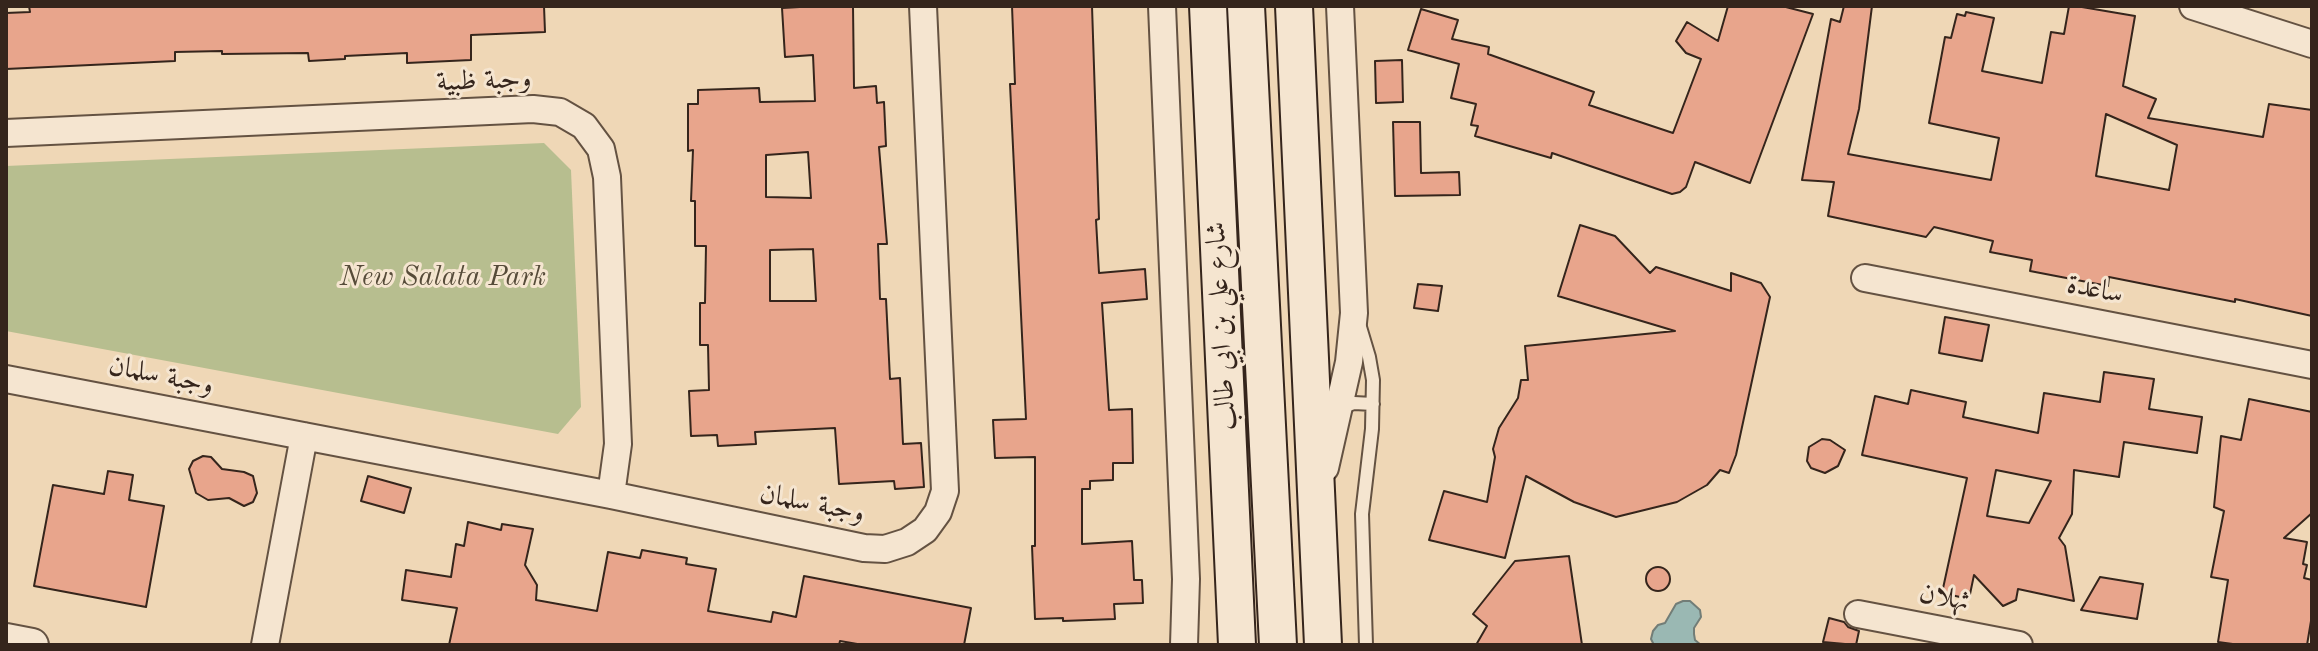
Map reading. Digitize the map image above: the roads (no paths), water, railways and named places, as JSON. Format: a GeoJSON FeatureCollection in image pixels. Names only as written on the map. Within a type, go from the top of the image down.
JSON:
{"type":"FeatureCollection","features":[{"type":"Feature","properties":{"kind":"main road","name":"شارع علي بن ابي طالب"},"geometry":{"type":"LineString","coordinates":[[1208,6],[1237,645]]}},
{"type":"Feature","properties":{"kind":"main road"},"geometry":{"type":"LineString","coordinates":[[1246,6],[1278,645]]}},
{"type":"Feature","properties":{"kind":"main road"},"geometry":{"type":"LineString","coordinates":[[1294,6],[1323,645]]}},
{"type":"Feature","properties":{"kind":"street","name":"وجبة سلمان"},"geometry":{"type":"LineString","coordinates":[[6,379],[611,495],[864,548],[885,549],[907,542],[925,530],[938,512],[945,491],[923,6]]}},
{"type":"Feature","properties":{"kind":"street","name":"شارع علي بن ابي طالب"},"geometry":{"type":"LineString","coordinates":[[1162,6],[1186,579],[1184,645]]}},
{"type":"Feature","properties":{"kind":"street"},"geometry":{"type":"LineString","coordinates":[[1317,511],[1349,362],[1354,313],[1340,6]]}},
{"type":"Feature","properties":{"kind":"street"},"geometry":{"type":"LineString","coordinates":[[2193,6],[2312,44]]}},
{"type":"Feature","properties":{"kind":"street","name":"وجبة ظبية"},"geometry":{"type":"LineString","coordinates":[[6,133],[533,109],[560,112],[584,126],[601,149],[607,177],[618,444],[611,495]]}},
{"type":"Feature","properties":{"kind":"street","name":"ساعدة"},"geometry":{"type":"LineString","coordinates":[[1865,278],[2312,365]]}},
{"type":"Feature","properties":{"kind":"street"},"geometry":{"type":"LineString","coordinates":[[265,645],[304,436]]}},
{"type":"Feature","properties":{"kind":"street","name":"ثهلان"},"geometry":{"type":"LineString","coordinates":[[1858,614],[2019,645]]}},
{"type":"Feature","properties":{"kind":"street"},"geometry":{"type":"LineString","coordinates":[[6,640],[32,645]]}},
{"type":"Feature","properties":{"kind":"lane"},"geometry":{"type":"LineString","coordinates":[[1354,313],[1369,357],[1373,404],[1362,514],[1366,645]]}},
{"type":"Feature","properties":{"kind":"lane"},"geometry":{"type":"LineString","coordinates":[[1337,410],[1354,403],[1373,404]]}},
{"type":"Feature","properties":{"kind":"water"},"geometry":{"type":"Polygon","coordinates":[[[1690,601],[1700,610],[1701,617],[1694,634],[1701,645],[1654,645],[1651,639],[1653,631],[1665,623],[1676,604],[1690,601]]]}},
{"type":"Feature","properties":{"kind":"park label","name":"New Salata Park"},"geometry":{"type":"Point","coordinates":[443,278]}}]}
